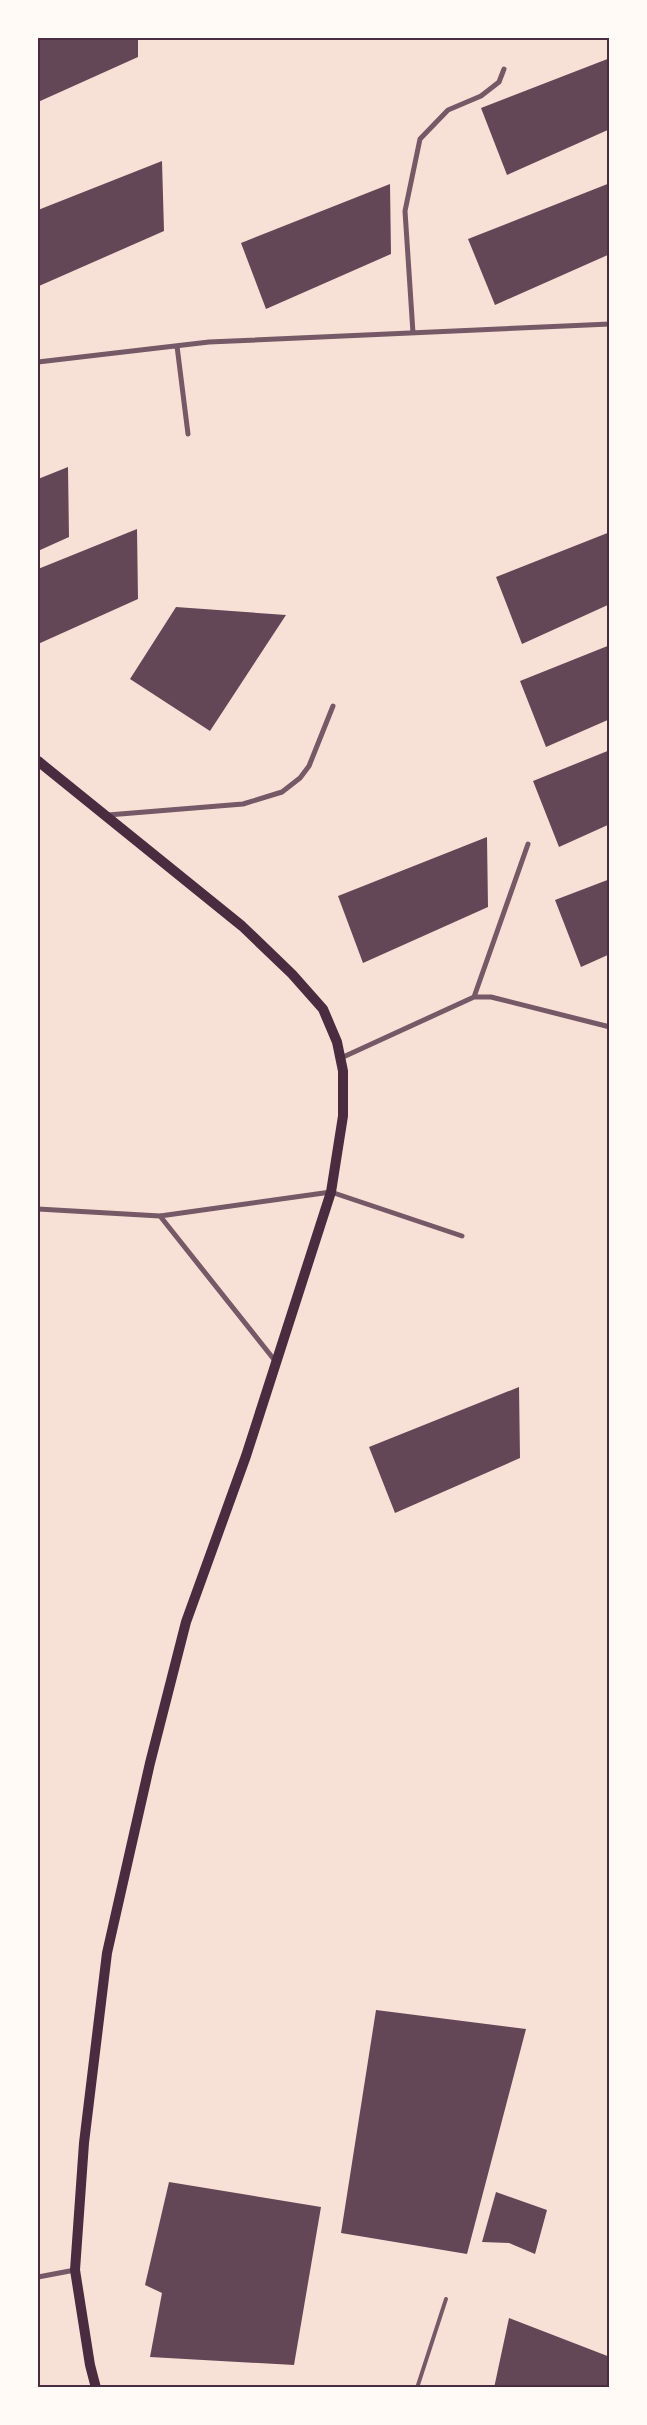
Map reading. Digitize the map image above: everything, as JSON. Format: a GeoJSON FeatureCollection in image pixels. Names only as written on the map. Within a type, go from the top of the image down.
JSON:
{"type":"FeatureCollection","features":[{"type":"Feature","properties":{"kind":"main road"},"geometry":{"type":"LineString","coordinates":[[38,761],[242,926],[292,974],[323,1009],[337,1042],[343,1071],[343,1116],[331,1192],[246,1456],[186,1622],[150,1763],[108,1953],[84,2143],[75,2270],[90,2365],[96,2388]]}},
{"type":"Feature","properties":{"kind":"street"},"geometry":{"type":"LineString","coordinates":[[412,333],[405,212],[420,139],[448,110],[482,96],[499,82],[504,69]]}},
{"type":"Feature","properties":{"kind":"street"},"geometry":{"type":"LineString","coordinates":[[38,362],[178,346],[610,324]]}},
{"type":"Feature","properties":{"kind":"street"},"geometry":{"type":"LineString","coordinates":[[178,346],[188,434]]}},
{"type":"Feature","properties":{"kind":"street"},"geometry":{"type":"LineString","coordinates":[[105,815],[243,804],[282,792],[300,778],[309,766],[333,706]]}},
{"type":"Feature","properties":{"kind":"street"},"geometry":{"type":"LineString","coordinates":[[474,997],[528,844]]}},
{"type":"Feature","properties":{"kind":"street"},"geometry":{"type":"LineString","coordinates":[[340,1059],[474,997],[491,997],[610,1027]]}},
{"type":"Feature","properties":{"kind":"street"},"geometry":{"type":"LineString","coordinates":[[38,1209],[160,1216],[331,1192],[462,1236]]}},
{"type":"Feature","properties":{"kind":"street"},"geometry":{"type":"LineString","coordinates":[[160,1216],[276,1362]]}},
{"type":"Feature","properties":{"kind":"street"},"geometry":{"type":"LineString","coordinates":[[38,2277],[75,2270]]}},
{"type":"Feature","properties":{"kind":"lane"},"geometry":{"type":"LineString","coordinates":[[417,2388],[446,2299]]}},
{"type":"Feature","properties":{"kind":"building"},"geometry":{"type":"Polygon","coordinates":[[[38,38],[138,38],[138,57],[38,102],[38,38]]]}},
{"type":"Feature","properties":{"kind":"building"},"geometry":{"type":"Polygon","coordinates":[[[610,58],[610,129],[507,175],[481,108],[610,58]]]}},
{"type":"Feature","properties":{"kind":"building"},"geometry":{"type":"Polygon","coordinates":[[[162,161],[164,231],[39,286],[38,210],[162,161]]]}},
{"type":"Feature","properties":{"kind":"building"},"geometry":{"type":"Polygon","coordinates":[[[610,183],[610,254],[495,305],[468,239],[610,183]]]}},
{"type":"Feature","properties":{"kind":"building"},"geometry":{"type":"Polygon","coordinates":[[[390,184],[391,254],[266,309],[241,243],[390,184]]]}},
{"type":"Feature","properties":{"kind":"building"},"geometry":{"type":"Polygon","coordinates":[[[68,467],[69,537],[38,551],[38,479],[68,467]]]}},
{"type":"Feature","properties":{"kind":"building"},"geometry":{"type":"Polygon","coordinates":[[[137,529],[138,599],[38,644],[38,569],[137,529]]]}},
{"type":"Feature","properties":{"kind":"building"},"geometry":{"type":"Polygon","coordinates":[[[610,532],[610,604],[522,644],[496,577],[610,532]]]}},
{"type":"Feature","properties":{"kind":"building"},"geometry":{"type":"Polygon","coordinates":[[[176,607],[286,615],[210,731],[130,679],[176,607]]]}},
{"type":"Feature","properties":{"kind":"building"},"geometry":{"type":"Polygon","coordinates":[[[610,645],[610,719],[546,747],[520,681],[610,645]]]}},
{"type":"Feature","properties":{"kind":"building"},"geometry":{"type":"Polygon","coordinates":[[[610,750],[610,824],[559,847],[533,781],[610,750]]]}},
{"type":"Feature","properties":{"kind":"building"},"geometry":{"type":"Polygon","coordinates":[[[487,837],[488,907],[363,963],[338,896],[487,837]]]}},
{"type":"Feature","properties":{"kind":"building"},"geometry":{"type":"Polygon","coordinates":[[[610,879],[610,954],[581,967],[555,900],[610,879]]]}},
{"type":"Feature","properties":{"kind":"building"},"geometry":{"type":"Polygon","coordinates":[[[519,1387],[520,1458],[395,1513],[369,1447],[519,1387]]]}},
{"type":"Feature","properties":{"kind":"building"},"geometry":{"type":"Polygon","coordinates":[[[376,2010],[526,2029],[467,2254],[341,2233],[376,2010]]]}},
{"type":"Feature","properties":{"kind":"building"},"geometry":{"type":"Polygon","coordinates":[[[169,2182],[321,2207],[294,2365],[150,2357],[162,2293],[145,2285],[169,2182]]]}},
{"type":"Feature","properties":{"kind":"building"},"geometry":{"type":"Polygon","coordinates":[[[496,2192],[547,2210],[535,2254],[509,2243],[482,2242],[496,2192]]]}},
{"type":"Feature","properties":{"kind":"building"},"geometry":{"type":"Polygon","coordinates":[[[509,2318],[610,2357],[610,2388],[494,2388],[509,2318]]]}}]}
